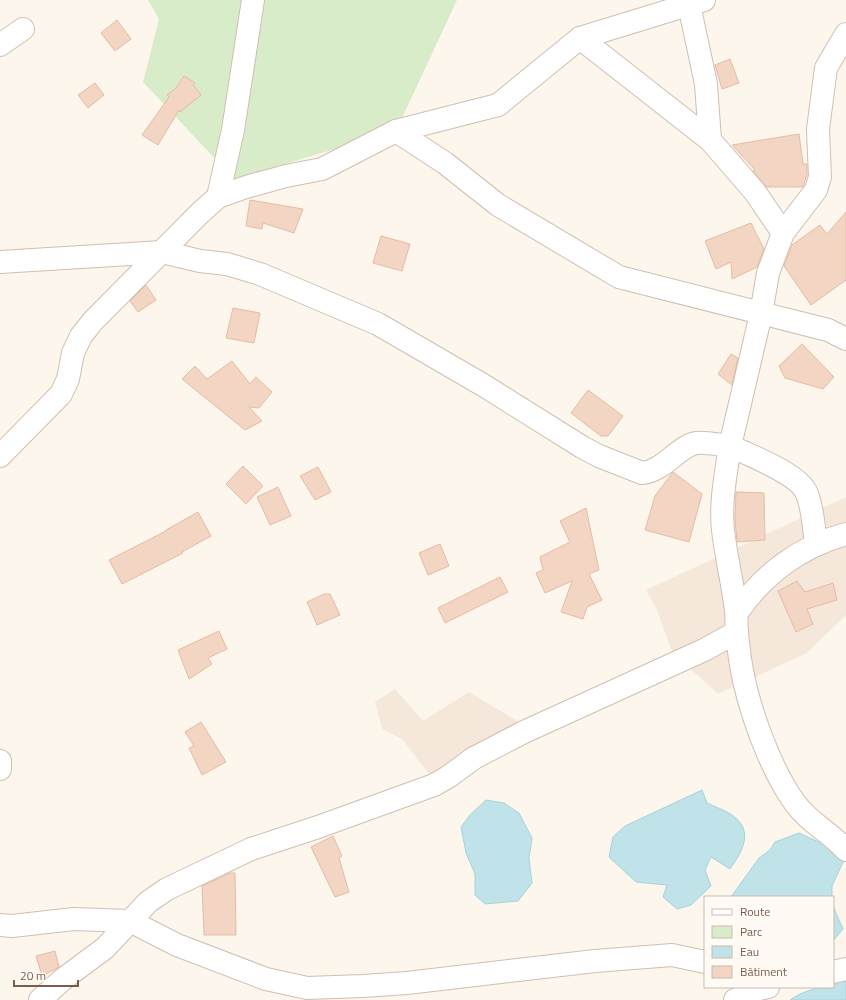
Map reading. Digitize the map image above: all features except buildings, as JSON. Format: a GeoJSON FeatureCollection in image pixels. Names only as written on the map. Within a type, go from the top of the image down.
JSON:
{"type":"FeatureCollection","features":[{"type":"Feature","properties":{"kind":"street"},"geometry":{"type":"LineString","coordinates":[[218,197],[233,130],[253,0]]}},
{"type":"Feature","properties":{"kind":"street"},"geometry":{"type":"LineString","coordinates":[[0,456],[61,394],[68,379],[73,353],[80,336],[198,214],[218,197],[246,187],[286,176],[322,169],[396,131],[498,105],[580,38],[694,2],[706,84],[710,140]]}},
{"type":"Feature","properties":{"kind":"street"},"geometry":{"type":"LineString","coordinates":[[0,44],[24,29]]}},
{"type":"Feature","properties":{"kind":"street"},"geometry":{"type":"LineString","coordinates":[[846,34],[826,68],[818,129],[820,177],[816,190],[783,233],[768,273],[761,314],[730,446],[726,478],[723,530],[737,622],[741,666],[750,702],[764,743],[780,780],[803,815],[846,850]]}},
{"type":"Feature","properties":{"kind":"street"},"geometry":{"type":"LineString","coordinates":[[580,38],[710,140],[755,192],[783,233]]}},
{"type":"Feature","properties":{"kind":"street"},"geometry":{"type":"LineString","coordinates":[[396,131],[446,163],[498,205],[619,277],[828,330],[846,338]]}},
{"type":"Feature","properties":{"kind":"street"},"geometry":{"type":"LineString","coordinates":[[2,260],[162,252],[227,264],[260,274],[378,324],[483,385],[582,447],[599,456],[642,473],[656,469],[685,449],[697,443],[730,446],[769,464],[798,481],[803,486],[807,494],[816,545]]}},
{"type":"Feature","properties":{"kind":"street"},"geometry":{"type":"LineString","coordinates":[[40,1000],[62,980],[105,948],[148,902],[167,889],[252,849],[434,785],[448,777],[474,758],[524,732],[704,650],[737,622],[746,598],[771,572],[816,545],[828,539],[846,534]]}},
{"type":"Feature","properties":{"kind":"street"},"geometry":{"type":"LineString","coordinates":[[0,761],[0,770]]}},
{"type":"Feature","properties":{"kind":"street"},"geometry":{"type":"LineString","coordinates":[[0,925],[12,926],[74,918],[130,921],[177,945],[266,979],[308,988],[414,982],[595,961],[672,955],[704,962]]}},
{"type":"Feature","properties":{"kind":"street"},"geometry":{"type":"LineString","coordinates":[[834,972],[846,969]]}},
{"type":"Feature","properties":{"kind":"street"},"geometry":{"type":"LineString","coordinates":[[735,1000],[761,988]]}},
{"type":"Feature","properties":{"kind":"shaded area"},"geometry":{"type":"Polygon","coordinates":[[[846,497],[846,615],[807,653],[718,694],[672,652],[657,610],[646,590],[846,497]]]}},
{"type":"Feature","properties":{"kind":"shaded area"},"geometry":{"type":"Polygon","coordinates":[[[395,689],[423,721],[469,692],[524,725],[436,783],[402,739],[382,729],[375,702],[395,689]]]}},
{"type":"Feature","properties":{"kind":"green space"},"geometry":{"type":"Polygon","coordinates":[[[148,0],[457,0],[396,131],[234,179],[143,82],[159,19],[148,0]]]}},
{"type":"Feature","properties":{"kind":"water"},"geometry":{"type":"Polygon","coordinates":[[[702,790],[707,803],[729,813],[739,821],[745,835],[744,842],[739,856],[730,869],[711,857],[705,870],[711,886],[691,905],[677,909],[663,897],[667,885],[636,882],[609,857],[613,837],[625,826],[702,790]]]}},
{"type":"Feature","properties":{"kind":"water"},"geometry":{"type":"Polygon","coordinates":[[[486,800],[504,803],[519,813],[532,838],[529,858],[532,883],[518,901],[485,904],[475,895],[475,874],[466,853],[461,827],[470,815],[486,800]]]}},
{"type":"Feature","properties":{"kind":"water"},"geometry":{"type":"Polygon","coordinates":[[[799,833],[832,848],[844,860],[832,886],[832,896],[732,896],[759,858],[770,850],[775,842],[799,833]]]}},
{"type":"Feature","properties":{"kind":"water"},"geometry":{"type":"Polygon","coordinates":[[[834,908],[843,929],[834,940],[834,908]]]}},
{"type":"Feature","properties":{"kind":"water"},"geometry":{"type":"Polygon","coordinates":[[[846,979],[846,1000],[790,1000],[810,990],[834,988],[834,981],[846,979]]]}}]}
